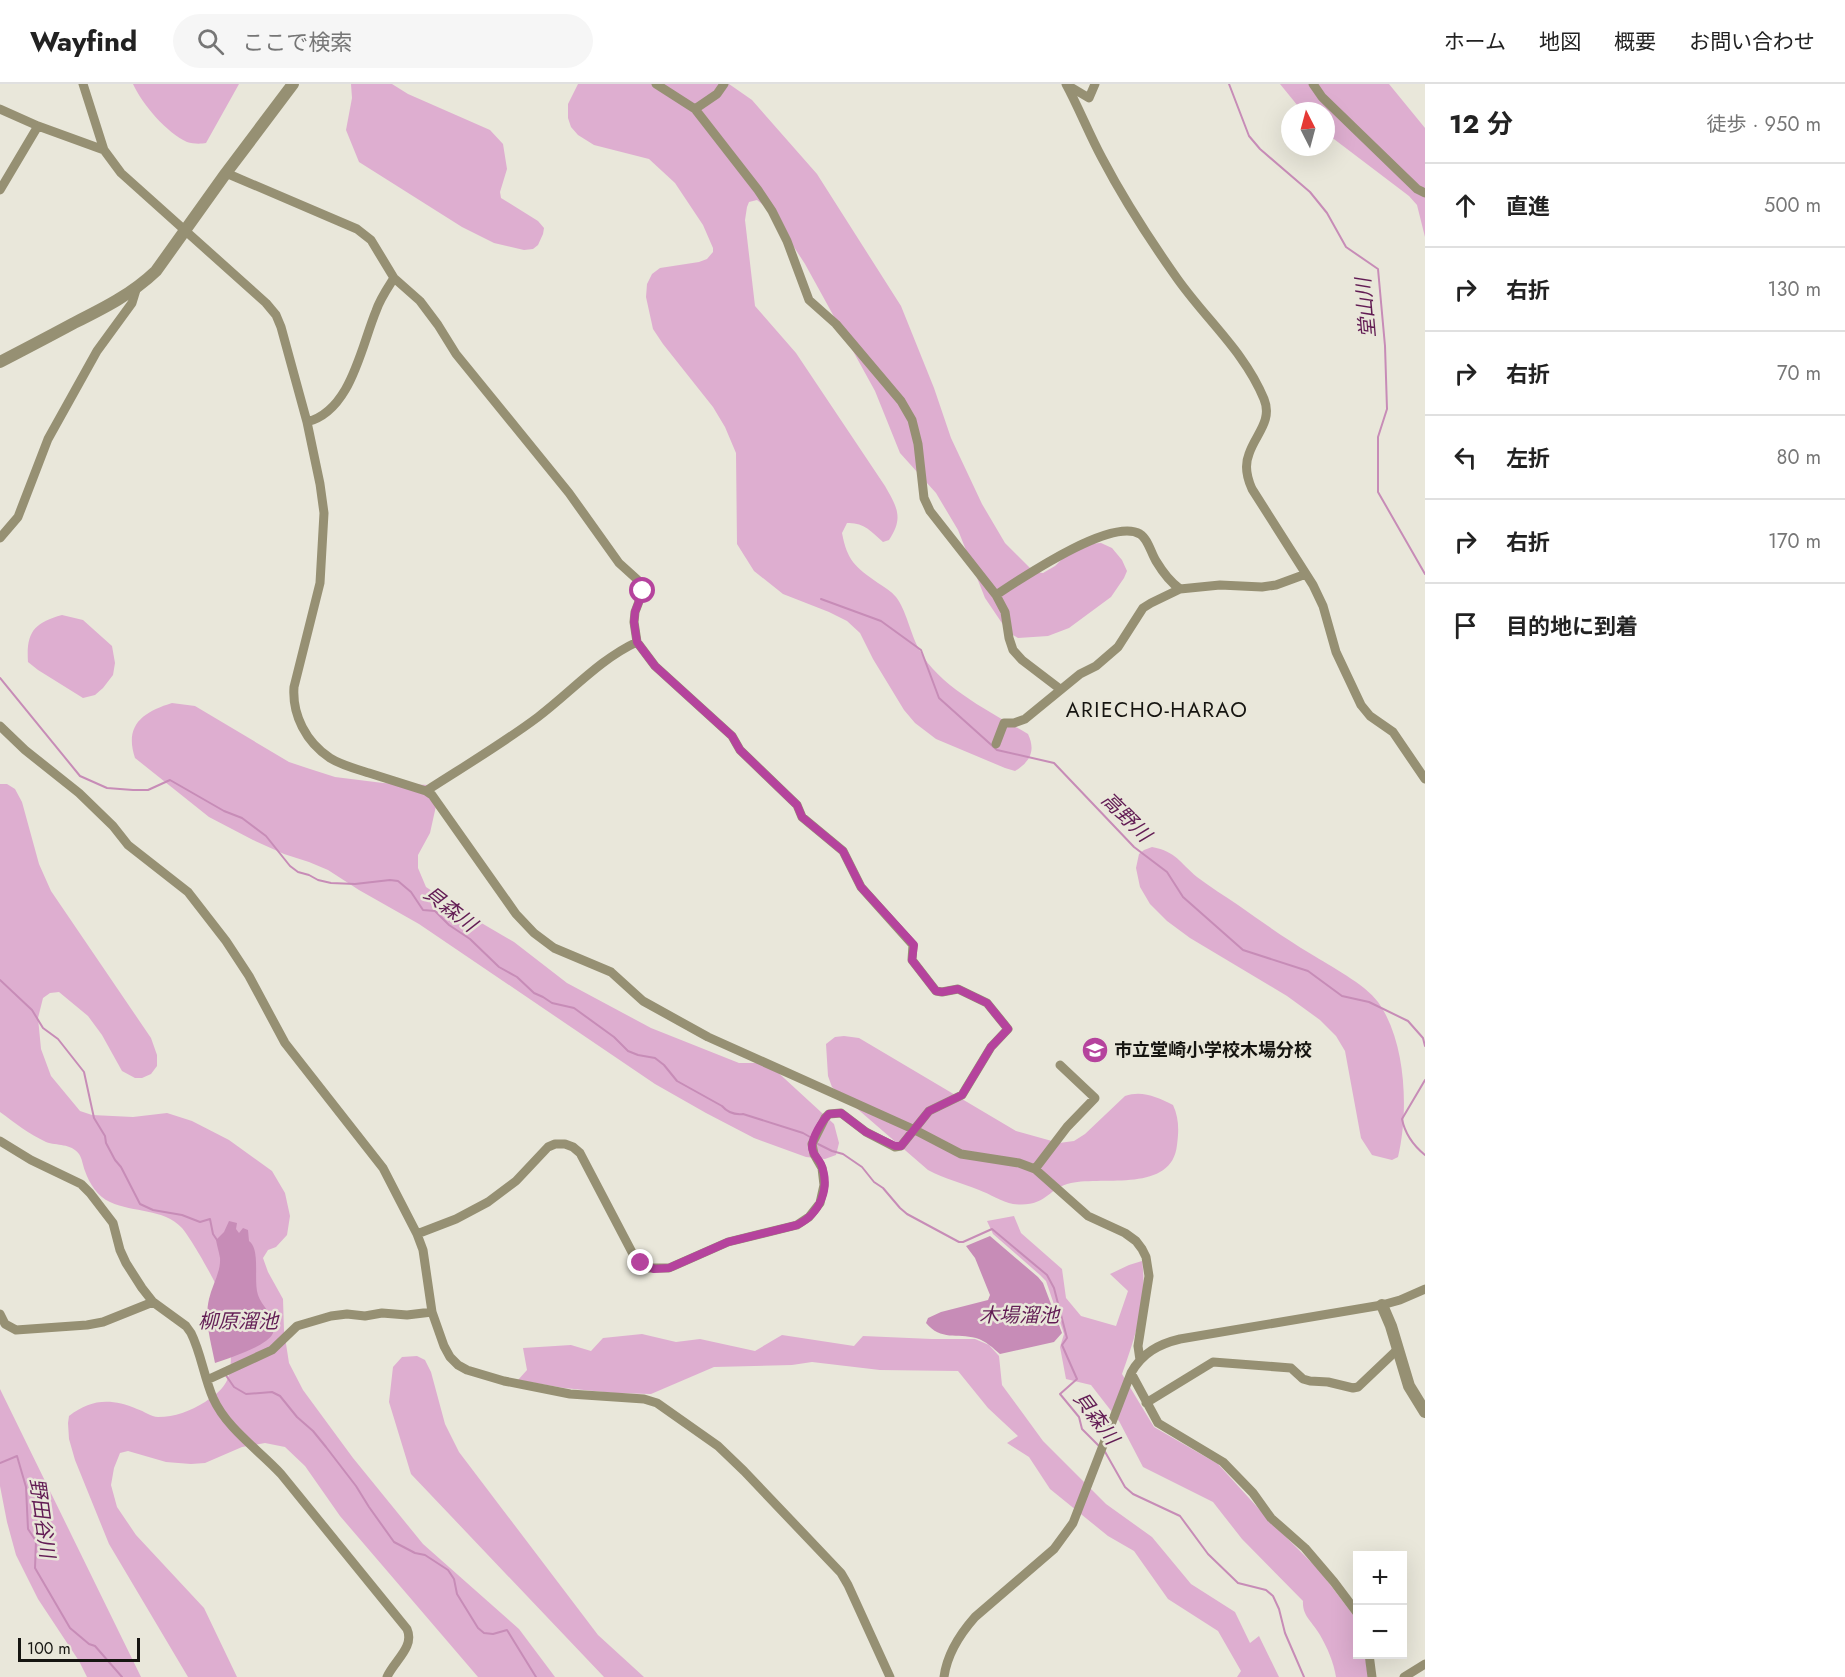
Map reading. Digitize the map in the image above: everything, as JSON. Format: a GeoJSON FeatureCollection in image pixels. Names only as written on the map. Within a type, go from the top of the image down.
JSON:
{"type":"FeatureCollection","features":[{"type":"Feature","properties":{"kind":"street"},"geometry":{"type":"LineString","coordinates":[[83,84],[104,150],[121,172],[266,303],[276,315],[307,422],[324,513],[320,583],[294,687],[295,711],[302,728],[314,744],[331,759],[426,791],[437,800],[516,914],[534,933],[554,948],[611,972],[643,1001],[708,1037],[915,1130],[961,1154],[1019,1163],[1035,1169],[1088,1216],[1125,1233],[1142,1249],[1146,1257],[1149,1276],[1138,1346],[1140,1360]]}},
{"type":"Feature","properties":{"kind":"street"},"geometry":{"type":"LineString","coordinates":[[0,362],[136,290],[156,271],[293,84]]}},
{"type":"Feature","properties":{"kind":"street"},"geometry":{"type":"LineString","coordinates":[[657,84],[695,110],[772,211],[787,241],[809,300],[844,333],[901,401],[912,420],[918,444],[924,498],[930,511],[996,595],[1005,612],[1013,650],[1022,660],[1060,689]]}},
{"type":"Feature","properties":{"kind":"street"},"geometry":{"type":"LineString","coordinates":[[695,110],[717,94],[724,84]]}},
{"type":"Feature","properties":{"kind":"street"},"geometry":{"type":"LineString","coordinates":[[1066,85],[1089,98],[1095,84]]}},
{"type":"Feature","properties":{"kind":"street"},"geometry":{"type":"LineString","coordinates":[[1313,84],[1322,97],[1375,149],[1417,189],[1425,193]]}},
{"type":"Feature","properties":{"kind":"street"},"geometry":{"type":"LineString","coordinates":[[1066,85],[1101,157],[1156,248],[1182,287],[1230,343],[1259,388],[1266,403],[1267,414],[1265,425],[1249,454],[1247,477],[1252,489],[1306,574],[1323,606],[1336,652],[1361,705],[1370,716],[1394,732],[1425,779]]}},
{"type":"Feature","properties":{"kind":"street"},"geometry":{"type":"LineString","coordinates":[[0,109],[38,126],[104,150]]}},
{"type":"Feature","properties":{"kind":"street"},"geometry":{"type":"LineString","coordinates":[[0,190],[38,126]]}},
{"type":"Feature","properties":{"kind":"street"},"geometry":{"type":"LineString","coordinates":[[226,173],[357,229],[371,240],[394,278],[420,301],[456,354],[570,493],[619,563],[640,582],[643,591],[635,612],[634,622],[637,642],[655,666],[732,736],[740,750],[797,805],[802,817],[843,851],[861,887],[914,945],[912,960],[936,991],[958,989],[987,1003],[1008,1029],[991,1047],[962,1095],[929,1111],[903,1145],[895,1146],[866,1132],[845,1114],[838,1112],[829,1114],[812,1144],[814,1154],[822,1168],[824,1185],[820,1203],[814,1214],[797,1225],[728,1242],[669,1268],[650,1268],[638,1261],[582,1157],[573,1147],[555,1144],[548,1147],[516,1181],[488,1202],[456,1219],[417,1234]]}},
{"type":"Feature","properties":{"kind":"street"},"geometry":{"type":"LineString","coordinates":[[307,422],[327,413],[348,382],[356,368],[375,312],[394,278]]}},
{"type":"Feature","properties":{"kind":"street"},"geometry":{"type":"LineString","coordinates":[[0,538],[18,517],[48,439],[97,351],[132,303],[136,290]]}},
{"type":"Feature","properties":{"kind":"street"},"geometry":{"type":"LineString","coordinates":[[996,595],[1065,552],[1115,531],[1133,531],[1142,535],[1156,561],[1173,584],[1180,589]]}},
{"type":"Feature","properties":{"kind":"street"},"geometry":{"type":"LineString","coordinates":[[996,744],[1004,723],[1014,723],[1024,719],[1080,674],[1096,666],[1118,646],[1143,608],[1180,589],[1220,585],[1262,587],[1276,585],[1306,574]]}},
{"type":"Feature","properties":{"kind":"street"},"geometry":{"type":"LineString","coordinates":[[426,791],[538,717],[608,659],[637,642]]}},
{"type":"Feature","properties":{"kind":"street"},"geometry":{"type":"LineString","coordinates":[[0,726],[79,793],[113,826],[128,845],[188,892],[249,976],[285,1043],[383,1168],[417,1234],[426,1265],[432,1312],[450,1357],[458,1365],[468,1370],[504,1381],[570,1394],[644,1399],[657,1403],[717,1446],[744,1471],[841,1574],[890,1677]]}},
{"type":"Feature","properties":{"kind":"street"},"geometry":{"type":"LineString","coordinates":[[1035,1169],[1067,1127],[1095,1098],[1060,1065]]}},
{"type":"Feature","properties":{"kind":"street"},"geometry":{"type":"LineString","coordinates":[[0,1141],[31,1160],[81,1184],[113,1223],[126,1263],[153,1302],[191,1332],[214,1400],[230,1424],[281,1474],[410,1635],[408,1645],[387,1677]]}},
{"type":"Feature","properties":{"kind":"street"},"geometry":{"type":"LineString","coordinates":[[944,1677],[949,1657],[965,1628],[1054,1549],[1073,1523],[1131,1373],[1146,1353],[1160,1345],[1180,1339],[1382,1305],[1425,1289]]}},
{"type":"Feature","properties":{"kind":"street"},"geometry":{"type":"LineString","coordinates":[[0,1314],[5,1324],[16,1330],[87,1325],[103,1322],[153,1302]]}},
{"type":"Feature","properties":{"kind":"street"},"geometry":{"type":"LineString","coordinates":[[1382,1305],[1409,1386],[1425,1412]]}},
{"type":"Feature","properties":{"kind":"street"},"geometry":{"type":"LineString","coordinates":[[207,1380],[272,1350],[297,1326],[347,1314],[374,1316],[382,1313],[407,1315],[432,1312]]}},
{"type":"Feature","properties":{"kind":"street"},"geometry":{"type":"LineString","coordinates":[[1146,1403],[1213,1362],[1291,1368],[1303,1379],[1310,1381],[1358,1387],[1398,1349]]}},
{"type":"Feature","properties":{"kind":"street"},"geometry":{"type":"LineString","coordinates":[[1131,1373],[1158,1423],[1223,1462],[1253,1492],[1271,1518],[1305,1548],[1353,1607]]}},
{"type":"Feature","properties":{"kind":"street"},"geometry":{"type":"LineString","coordinates":[[1370,1659],[1372,1677]]}},
{"type":"Feature","properties":{"kind":"street"},"geometry":{"type":"LineString","coordinates":[[1404,1677],[1425,1665]]}},
{"type":"Feature","properties":{"kind":"shaded area"},"geometry":{"type":"Polygon","coordinates":[[[133,84],[239,84],[206,143],[199,144],[179,138],[163,125],[149,109],[133,84]]]}},
{"type":"Feature","properties":{"kind":"shaded area"},"geometry":{"type":"Polygon","coordinates":[[[351,84],[392,84],[408,94],[490,130],[503,144],[507,169],[500,192],[501,198],[538,221],[544,228],[538,245],[533,249],[524,250],[494,243],[462,227],[359,162],[346,130],[352,98],[351,84]]]}},
{"type":"Feature","properties":{"kind":"shaded area"},"geometry":{"type":"Polygon","coordinates":[[[578,84],[729,84],[752,100],[817,174],[901,306],[934,388],[951,438],[982,504],[1005,543],[1034,572],[1043,573],[1055,566],[1069,552],[1086,544],[1101,543],[1112,548],[1122,560],[1127,571],[1111,597],[1069,628],[1048,636],[1018,638],[1008,632],[985,598],[958,530],[936,493],[900,453],[875,391],[805,264],[767,208],[757,200],[749,202],[745,220],[755,306],[796,353],[885,486],[897,513],[894,532],[889,540],[883,542],[862,526],[847,523],[842,533],[846,550],[863,572],[896,597],[903,608],[920,651],[940,676],[968,698],[1028,734],[1031,746],[1030,756],[1015,771],[936,739],[915,723],[904,710],[860,633],[847,621],[783,594],[754,571],[737,544],[736,453],[713,407],[653,329],[646,297],[647,284],[652,274],[660,268],[707,259],[713,252],[713,248],[703,225],[675,183],[649,159],[594,145],[578,135],[571,127],[568,118],[568,104],[578,84]]]}},
{"type":"Feature","properties":{"kind":"shaded area"},"geometry":{"type":"Polygon","coordinates":[[[1280,84],[1389,84],[1425,128],[1425,237],[1417,205],[1409,196],[1335,140],[1335,102],[1295,102],[1280,84]]]}},
{"type":"Feature","properties":{"kind":"shaded area"},"geometry":{"type":"Polygon","coordinates":[[[62,615],[83,620],[112,646],[115,663],[113,675],[95,695],[83,698],[28,662],[30,636],[34,630],[38,625],[62,615]]]}},
{"type":"Feature","properties":{"kind":"shaded area"},"geometry":{"type":"Polygon","coordinates":[[[172,703],[195,706],[289,762],[335,777],[383,783],[429,785],[436,806],[430,833],[418,855],[418,868],[426,887],[514,942],[567,983],[651,1028],[739,1063],[757,1063],[772,1067],[834,1124],[839,1143],[836,1155],[825,1159],[806,1157],[754,1138],[706,1113],[655,1084],[419,924],[328,870],[284,854],[209,817],[135,758],[132,737],[138,721],[152,711],[172,703]]]}},
{"type":"Feature","properties":{"kind":"shaded area"},"geometry":{"type":"Polygon","coordinates":[[[0,784],[7,784],[15,789],[22,802],[39,864],[51,891],[151,1038],[157,1055],[157,1066],[151,1074],[135,1078],[122,1071],[102,1035],[88,1016],[59,992],[50,993],[43,998],[38,1018],[41,1049],[51,1076],[80,1111],[92,1115],[133,1117],[167,1113],[192,1121],[229,1140],[272,1171],[285,1193],[290,1216],[287,1235],[276,1247],[268,1250],[263,1258],[283,1299],[284,1331],[289,1363],[303,1390],[353,1458],[423,1544],[519,1629],[555,1677],[478,1677],[340,1516],[305,1466],[285,1447],[265,1443],[242,1447],[205,1463],[191,1464],[166,1462],[128,1451],[120,1453],[111,1485],[117,1507],[136,1535],[204,1608],[237,1677],[188,1677],[109,1544],[75,1460],[69,1439],[68,1423],[69,1416],[93,1403],[110,1402],[128,1405],[158,1417],[182,1413],[205,1402],[221,1389],[229,1376],[231,1355],[227,1319],[215,1284],[182,1228],[166,1217],[106,1200],[92,1185],[76,1150],[40,1139],[0,1112],[0,784]]]}},
{"type":"Feature","properties":{"kind":"shaded area"},"geometry":{"type":"Polygon","coordinates":[[[1152,847],[1177,858],[1202,881],[1356,982],[1378,1002],[1394,1036],[1403,1077],[1403,1119],[1398,1157],[1392,1160],[1372,1155],[1361,1138],[1345,1051],[1336,1036],[1320,1020],[1287,996],[1190,938],[1167,921],[1150,904],[1140,887],[1136,868],[1139,854],[1152,847]]]}},
{"type":"Feature","properties":{"kind":"shaded area"},"geometry":{"type":"Polygon","coordinates":[[[835,1037],[859,1038],[1016,1131],[1059,1143],[1074,1141],[1085,1134],[1125,1096],[1143,1094],[1155,1097],[1173,1105],[1176,1115],[1178,1140],[1172,1160],[1163,1170],[1150,1176],[1118,1181],[1071,1183],[1033,1203],[1005,1202],[928,1170],[832,1087],[828,1076],[826,1044],[835,1037]]]}},
{"type":"Feature","properties":{"kind":"shaded area"},"geometry":{"type":"Polygon","coordinates":[[[1014,1216],[1021,1233],[1062,1269],[1066,1298],[1081,1316],[1116,1326],[1128,1291],[1110,1274],[1142,1261],[1142,1305],[1136,1333],[1122,1374],[1154,1427],[1218,1464],[1319,1570],[1353,1615],[1353,1659],[1366,1659],[1368,1677],[1336,1677],[1328,1650],[1306,1615],[1303,1601],[1242,1539],[1213,1502],[1143,1467],[1119,1421],[1091,1385],[1066,1379],[1060,1347],[1064,1334],[1046,1281],[993,1234],[987,1221],[1014,1216]]]}},
{"type":"Feature","properties":{"kind":"shaded area"},"geometry":{"type":"Polygon","coordinates":[[[642,1334],[676,1342],[700,1339],[755,1351],[782,1335],[854,1346],[863,1336],[975,1339],[989,1345],[999,1356],[1002,1385],[1043,1441],[1106,1504],[1152,1537],[1191,1584],[1235,1612],[1250,1643],[1259,1636],[1279,1677],[1237,1677],[1241,1671],[1218,1631],[1168,1599],[1134,1551],[1108,1536],[1050,1489],[1029,1457],[1007,1443],[1018,1436],[988,1408],[958,1371],[880,1370],[812,1362],[792,1365],[714,1367],[651,1394],[564,1388],[518,1380],[527,1370],[523,1348],[571,1345],[591,1351],[603,1338],[642,1334]]]}},
{"type":"Feature","properties":{"kind":"shaded area"},"geometry":{"type":"Polygon","coordinates":[[[417,1356],[425,1360],[431,1372],[445,1424],[459,1452],[598,1635],[644,1677],[604,1677],[411,1474],[389,1402],[393,1367],[402,1357],[417,1356]]]}},
{"type":"Feature","properties":{"kind":"shaded area"},"geometry":{"type":"Polygon","coordinates":[[[0,1389],[141,1677],[87,1677],[38,1599],[16,1555],[0,1486],[0,1389]]]}},
{"type":"Feature","properties":{"kind":"water","name":"柳原溜池"},"geometry":{"type":"Polygon","coordinates":[[[229,1221],[237,1223],[236,1229],[239,1233],[243,1228],[248,1230],[249,1241],[255,1251],[258,1295],[272,1318],[274,1328],[270,1338],[264,1342],[215,1363],[207,1315],[210,1294],[220,1263],[216,1240],[224,1232],[229,1221]]]}},
{"type":"Feature","properties":{"kind":"water","name":"木場溜池"},"geometry":{"type":"Polygon","coordinates":[[[990,1236],[1043,1283],[1062,1333],[1054,1342],[1000,1354],[980,1339],[943,1334],[926,1323],[928,1318],[941,1312],[988,1300],[990,1295],[975,1258],[966,1246],[990,1236]]]}},
{"type":"Feature","properties":{"kind":"waterway","name":"堂山川"},"geometry":{"type":"LineString","coordinates":[[1229,84],[1249,136],[1260,149],[1310,192],[1327,213],[1346,247],[1378,269],[1385,346],[1387,409],[1378,437],[1378,492],[1425,574]]}},
{"type":"Feature","properties":{"kind":"waterway","name":"高野川"},"geometry":{"type":"LineString","coordinates":[[821,599],[881,621],[921,650],[939,698],[997,750],[1054,763],[1134,847],[1167,872],[1183,897],[1243,950],[1308,971],[1342,996],[1369,1002],[1408,1021],[1423,1038],[1425,1046]]}},
{"type":"Feature","properties":{"kind":"waterway","name":"貝森川"},"geometry":{"type":"LineString","coordinates":[[0,678],[80,776],[107,788],[133,790],[148,790],[170,780],[224,811],[242,818],[266,836],[290,866],[298,872],[331,883],[398,881],[411,892],[423,910],[435,911],[449,925],[470,939],[499,967],[517,977],[534,993],[552,1003],[574,1008],[614,1037],[628,1051],[655,1058],[677,1081],[729,1112],[743,1114],[810,1137]]}},
{"type":"Feature","properties":{"kind":"waterway"},"geometry":{"type":"LineString","coordinates":[[0,980],[32,1010],[43,1028],[58,1039],[84,1072],[94,1118],[140,1204],[153,1210],[182,1215],[200,1222],[210,1219],[213,1234],[217,1240]]}},
{"type":"Feature","properties":{"kind":"waterway","name":"高野川"},"geometry":{"type":"LineString","coordinates":[[1425,1080],[1402,1119],[1410,1139],[1425,1155]]}},
{"type":"Feature","properties":{"kind":"waterway","name":"貝森川"},"geometry":{"type":"LineString","coordinates":[[818,1144],[843,1154],[862,1167],[907,1214],[959,1242],[992,1229],[1047,1275],[1054,1288],[1067,1338],[1062,1345],[1077,1379],[1060,1394],[1079,1417],[1082,1429],[1099,1446]]}},
{"type":"Feature","properties":{"kind":"waterway"},"geometry":{"type":"LineString","coordinates":[[225,1374],[234,1387],[246,1394],[272,1392],[280,1396],[326,1447],[394,1542],[415,1553],[425,1555],[448,1570],[454,1579],[457,1594],[478,1628],[484,1633],[493,1634],[507,1630],[536,1677]]}},
{"type":"Feature","properties":{"kind":"waterway","name":"貝森川"},"geometry":{"type":"LineString","coordinates":[[1104,1450],[1125,1487],[1133,1494],[1180,1516],[1208,1554],[1238,1583],[1266,1590],[1273,1596],[1285,1633],[1304,1677]]}},
{"type":"Feature","properties":{"kind":"waterway","name":"野田谷川"},"geometry":{"type":"LineString","coordinates":[[0,1463],[17,1456],[26,1487],[28,1529],[36,1541],[35,1568],[70,1628],[89,1644],[95,1646],[122,1677]]}},
{"type":"Feature","properties":{"kind":"place","name":"市立堂崎小学校木場分校"},"geometry":{"type":"Point","coordinates":[1095,1050]}},
{"type":"Feature","properties":{"kind":"district","name":"ARIECHO-HARAO"},"geometry":{"type":"Point","coordinates":[1157,710]}},
{"type":"Feature","properties":{"kind":"route"},"geometry":{"type":"LineString","coordinates":[[641,1263],[654,1269],[669,1268],[728,1242],[797,1225],[804,1221],[814,1214],[822,1198],[824,1176],[812,1150],[812,1144],[829,1114],[838,1112],[845,1114],[861,1129],[899,1147],[929,1111],[962,1095],[991,1047],[1008,1029],[987,1003],[958,989],[936,991],[912,960],[914,945],[861,887],[843,851],[802,817],[797,805],[740,750],[732,736],[655,666],[637,642],[635,612],[643,591]]}}]}
